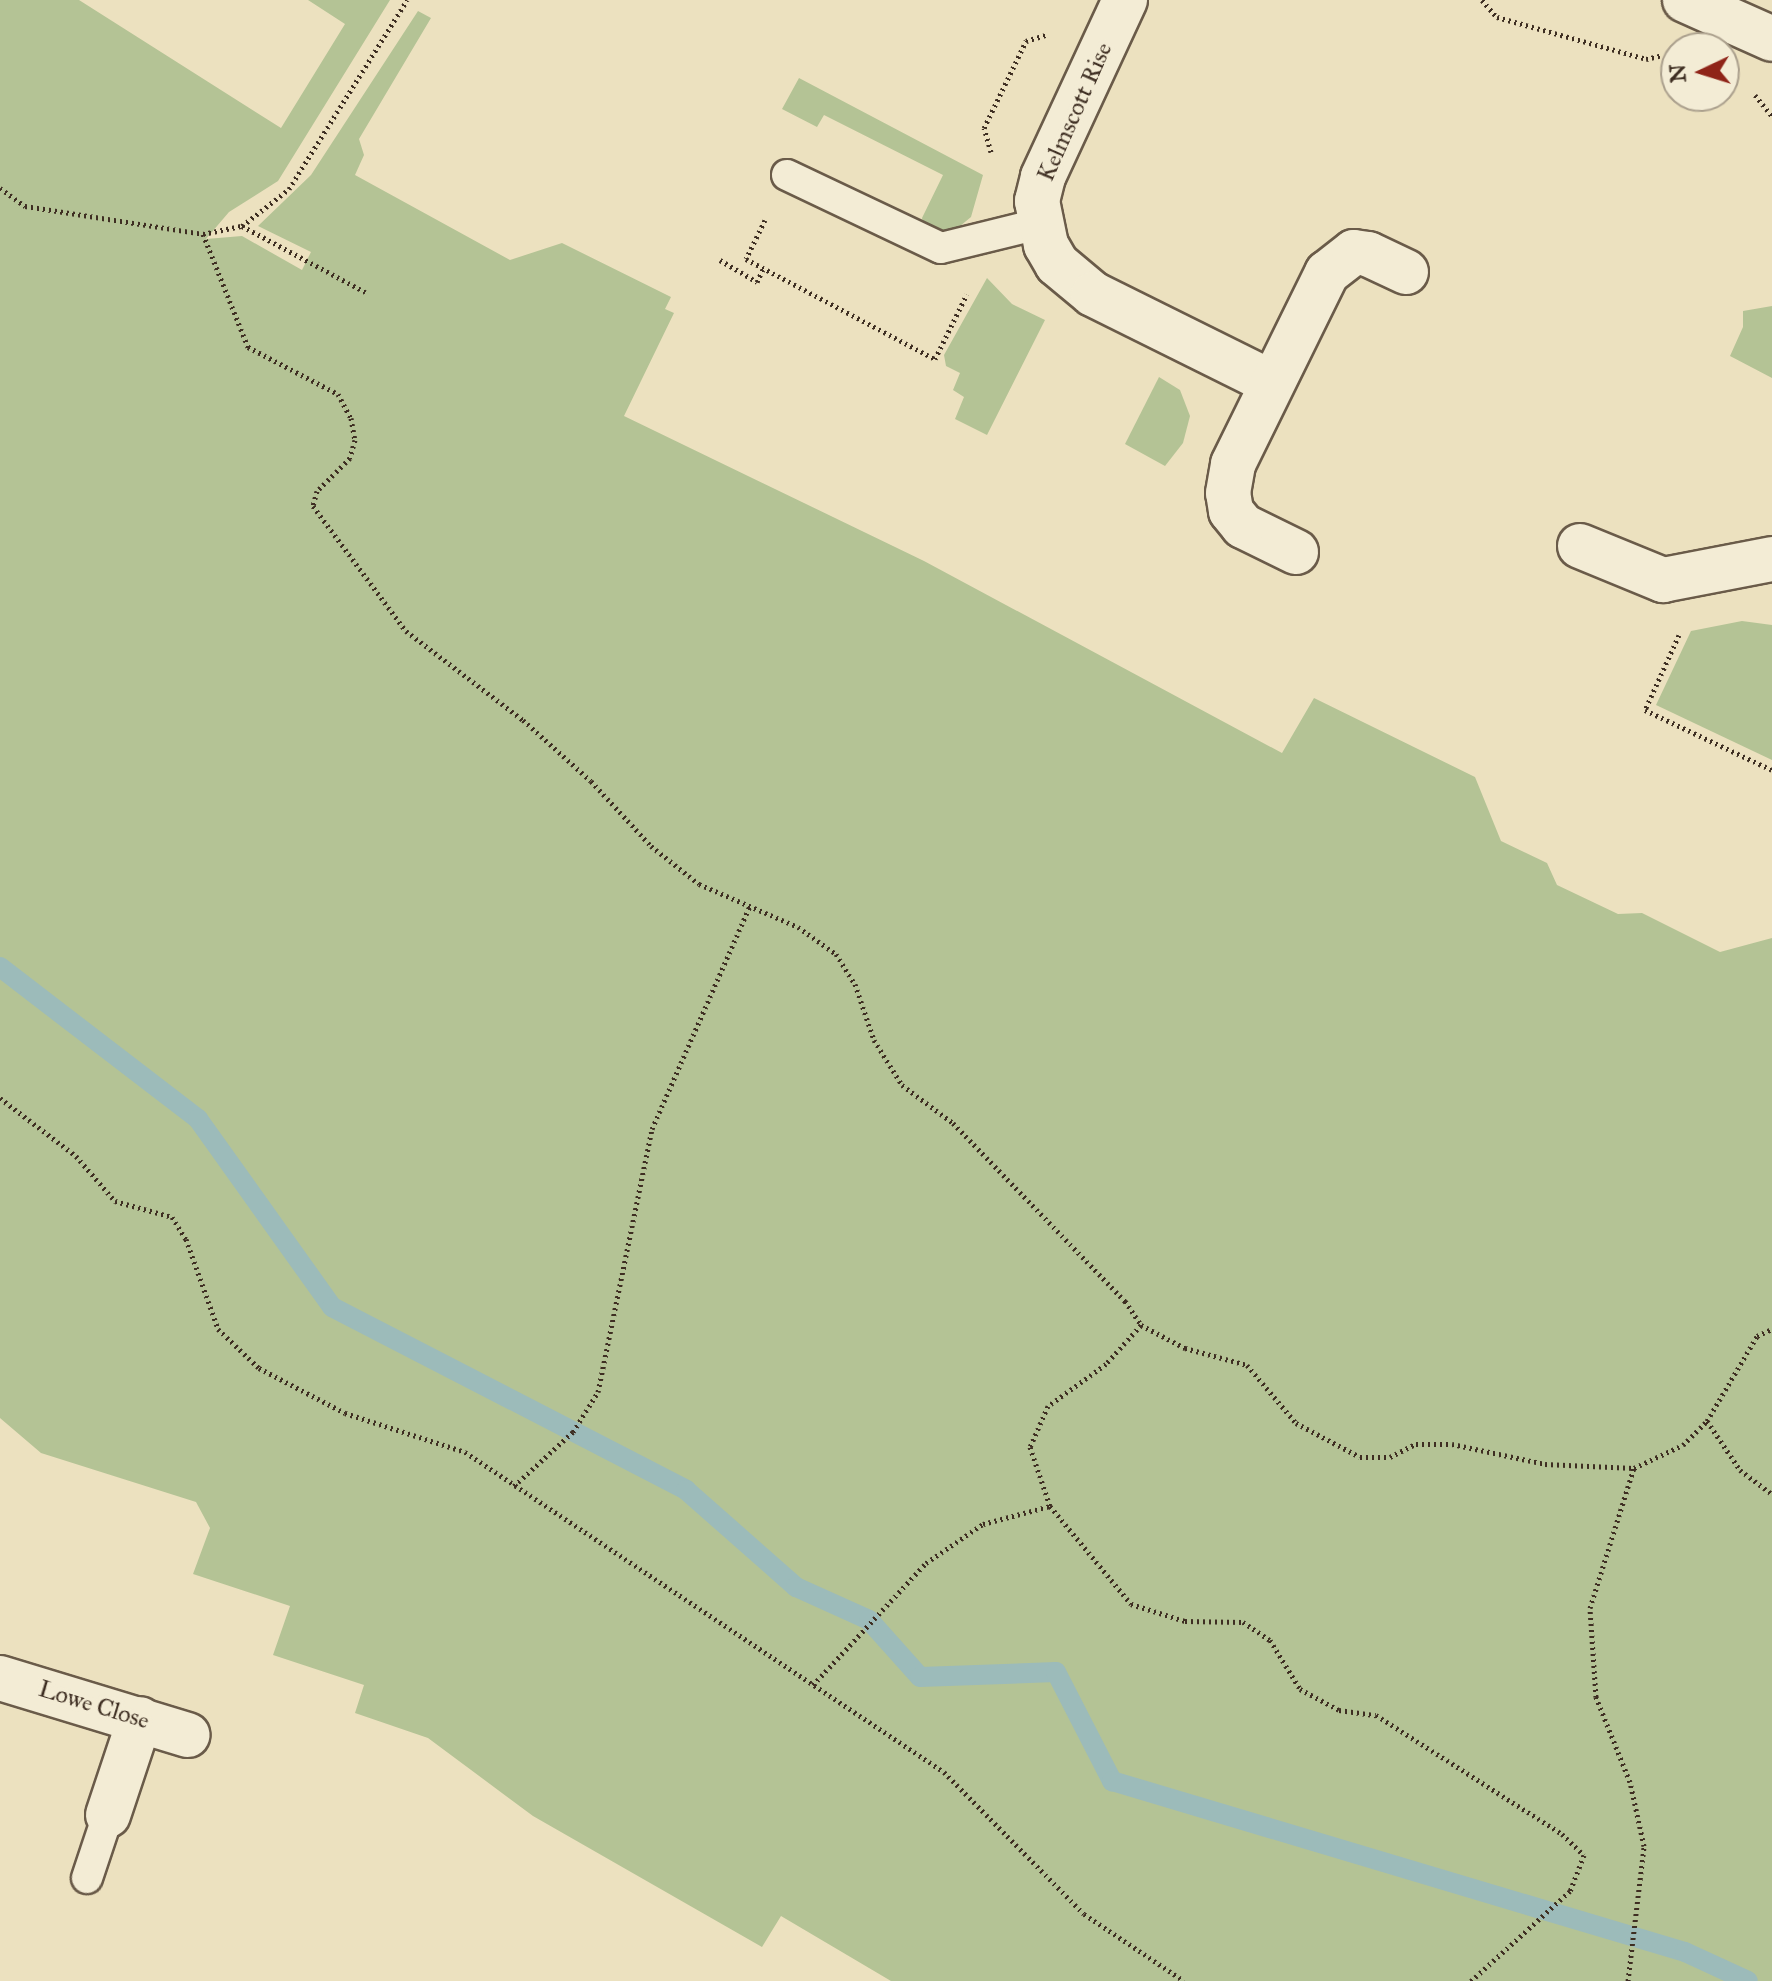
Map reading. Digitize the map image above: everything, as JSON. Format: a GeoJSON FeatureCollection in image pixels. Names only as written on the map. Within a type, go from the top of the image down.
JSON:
{"type":"FeatureCollection","features":[{"type":"Feature","properties":{"kind":"street","name":"Kelmscott Rise"},"geometry":{"type":"LineString","coordinates":[[1125,0],[1043,177],[1039,224],[1057,264],[1093,294],[1272,383]]}},
{"type":"Feature","properties":{"kind":"street"},"geometry":{"type":"LineString","coordinates":[[1685,0],[1772,39]]}},
{"type":"Feature","properties":{"kind":"street"},"geometry":{"type":"LineString","coordinates":[[1296,552],[1243,526],[1231,511],[1228,493],[1233,464],[1327,273],[1341,258],[1368,254],[1406,272]]}},
{"type":"Feature","properties":{"kind":"street"},"geometry":{"type":"LineString","coordinates":[[1580,546],[1636,573],[1663,580],[1690,578],[1772,559]]}},
{"type":"Feature","properties":{"kind":"street","name":"Lowe Close"},"geometry":{"type":"LineString","coordinates":[[0,1678],[188,1735]]}},
{"type":"Feature","properties":{"kind":"street"},"geometry":{"type":"LineString","coordinates":[[108,1815],[140,1719]]}},
{"type":"Feature","properties":{"kind":"lane"},"geometry":{"type":"LineString","coordinates":[[787,175],[941,248],[1039,224]]}},
{"type":"Feature","properties":{"kind":"lane"},"geometry":{"type":"LineString","coordinates":[[87,1878],[108,1815]]}},
{"type":"Feature","properties":{"kind":"path"},"geometry":{"type":"LineString","coordinates":[[0,188],[25,206],[203,234],[242,226],[289,189],[407,0]]}},
{"type":"Feature","properties":{"kind":"path"},"geometry":{"type":"LineString","coordinates":[[1482,0],[1497,17],[1646,59],[1660,56]]}},
{"type":"Feature","properties":{"kind":"path"},"geometry":{"type":"LineString","coordinates":[[242,226],[365,292]]}},
{"type":"Feature","properties":{"kind":"path"},"geometry":{"type":"LineString","coordinates":[[203,234],[248,347],[338,394],[351,418],[355,440],[350,458],[317,491],[313,506],[406,631],[523,720],[663,856],[699,884],[798,927],[836,954],[855,984],[874,1040],[902,1085],[953,1123],[1125,1301],[1141,1325],[1185,1348],[1247,1365],[1296,1423],[1360,1457],[1390,1457],[1416,1444],[1452,1444],[1545,1464],[1634,1468],[1683,1445],[1707,1421],[1757,1336],[1772,1329]]}},
{"type":"Feature","properties":{"kind":"path"},"geometry":{"type":"LineString","coordinates":[[720,260],[757,282],[763,269]]}},
{"type":"Feature","properties":{"kind":"path"},"geometry":{"type":"LineString","coordinates":[[1690,578],[1683,626],[1645,710],[1772,770]]}},
{"type":"Feature","properties":{"kind":"path"},"geometry":{"type":"LineString","coordinates":[[514,1486],[573,1432],[598,1392],[652,1129],[750,906]]}},
{"type":"Feature","properties":{"kind":"path"},"geometry":{"type":"LineString","coordinates":[[0,1098],[76,1156],[115,1201],[172,1217],[186,1239],[218,1329],[259,1368],[345,1413],[465,1452],[944,1772],[1084,1914],[1184,1981]]}},
{"type":"Feature","properties":{"kind":"path"},"geometry":{"type":"LineString","coordinates":[[1141,1325],[1106,1364],[1048,1406],[1030,1447],[1050,1506],[1131,1604],[1185,1621],[1243,1622],[1270,1640],[1300,1689],[1339,1710],[1376,1715],[1562,1834],[1584,1855],[1570,1891],[1471,1981]]}},
{"type":"Feature","properties":{"kind":"path"},"geometry":{"type":"LineString","coordinates":[[1707,1421],[1740,1470],[1772,1494]]}},
{"type":"Feature","properties":{"kind":"path"},"geometry":{"type":"LineString","coordinates":[[1628,1981],[1644,1846],[1630,1782],[1596,1697],[1590,1608],[1634,1468]]}},
{"type":"Feature","properties":{"kind":"path"},"geometry":{"type":"LineString","coordinates":[[813,1685],[926,1563],[983,1524],[1050,1506]]}},
{"type":"Feature","properties":{"kind":"green space"},"geometry":{"type":"Polygon","coordinates":[[[0,0],[79,0],[281,128],[345,24],[308,0],[390,0],[278,181],[229,212],[206,239],[242,236],[302,270],[311,252],[258,226],[311,175],[418,11],[431,18],[359,139],[364,155],[355,175],[510,260],[562,243],[671,297],[665,309],[674,313],[624,416],[924,561],[1282,753],[1314,698],[1475,777],[1501,841],[1547,863],[1557,885],[1618,914],[1642,913],[1720,952],[1772,938],[1772,1981],[891,1981],[781,1916],[762,1947],[533,1816],[428,1738],[355,1713],[364,1685],[273,1655],[290,1606],[193,1574],[210,1528],[196,1502],[41,1453],[0,1418],[0,0]]]}},
{"type":"Feature","properties":{"kind":"green space"},"geometry":{"type":"Polygon","coordinates":[[[799,78],[983,175],[971,217],[954,231],[936,232],[924,226],[922,218],[943,175],[824,115],[817,127],[782,109],[799,78]]]}},
{"type":"Feature","properties":{"kind":"green space"},"geometry":{"type":"Polygon","coordinates":[[[987,278],[1012,304],[1045,320],[987,435],[955,419],[964,397],[953,390],[960,373],[946,366],[944,355],[987,278]]]}},
{"type":"Feature","properties":{"kind":"green space"},"geometry":{"type":"Polygon","coordinates":[[[1772,306],[1772,378],[1730,356],[1743,327],[1743,311],[1772,306]]]}},
{"type":"Feature","properties":{"kind":"green space"},"geometry":{"type":"Polygon","coordinates":[[[1159,377],[1180,390],[1190,416],[1183,443],[1165,466],[1125,444],[1159,377]]]}},
{"type":"Feature","properties":{"kind":"green space"},"geometry":{"type":"Polygon","coordinates":[[[1742,621],[1772,625],[1772,760],[1656,705],[1691,631],[1742,621]]]}},
{"type":"Feature","properties":{"kind":"waterway"},"geometry":{"type":"LineString","coordinates":[[0,967],[198,1119],[332,1307],[686,1490],[796,1587],[869,1620],[920,1677],[1056,1672],[1112,1781],[1685,1952],[1748,1981]]}}]}
